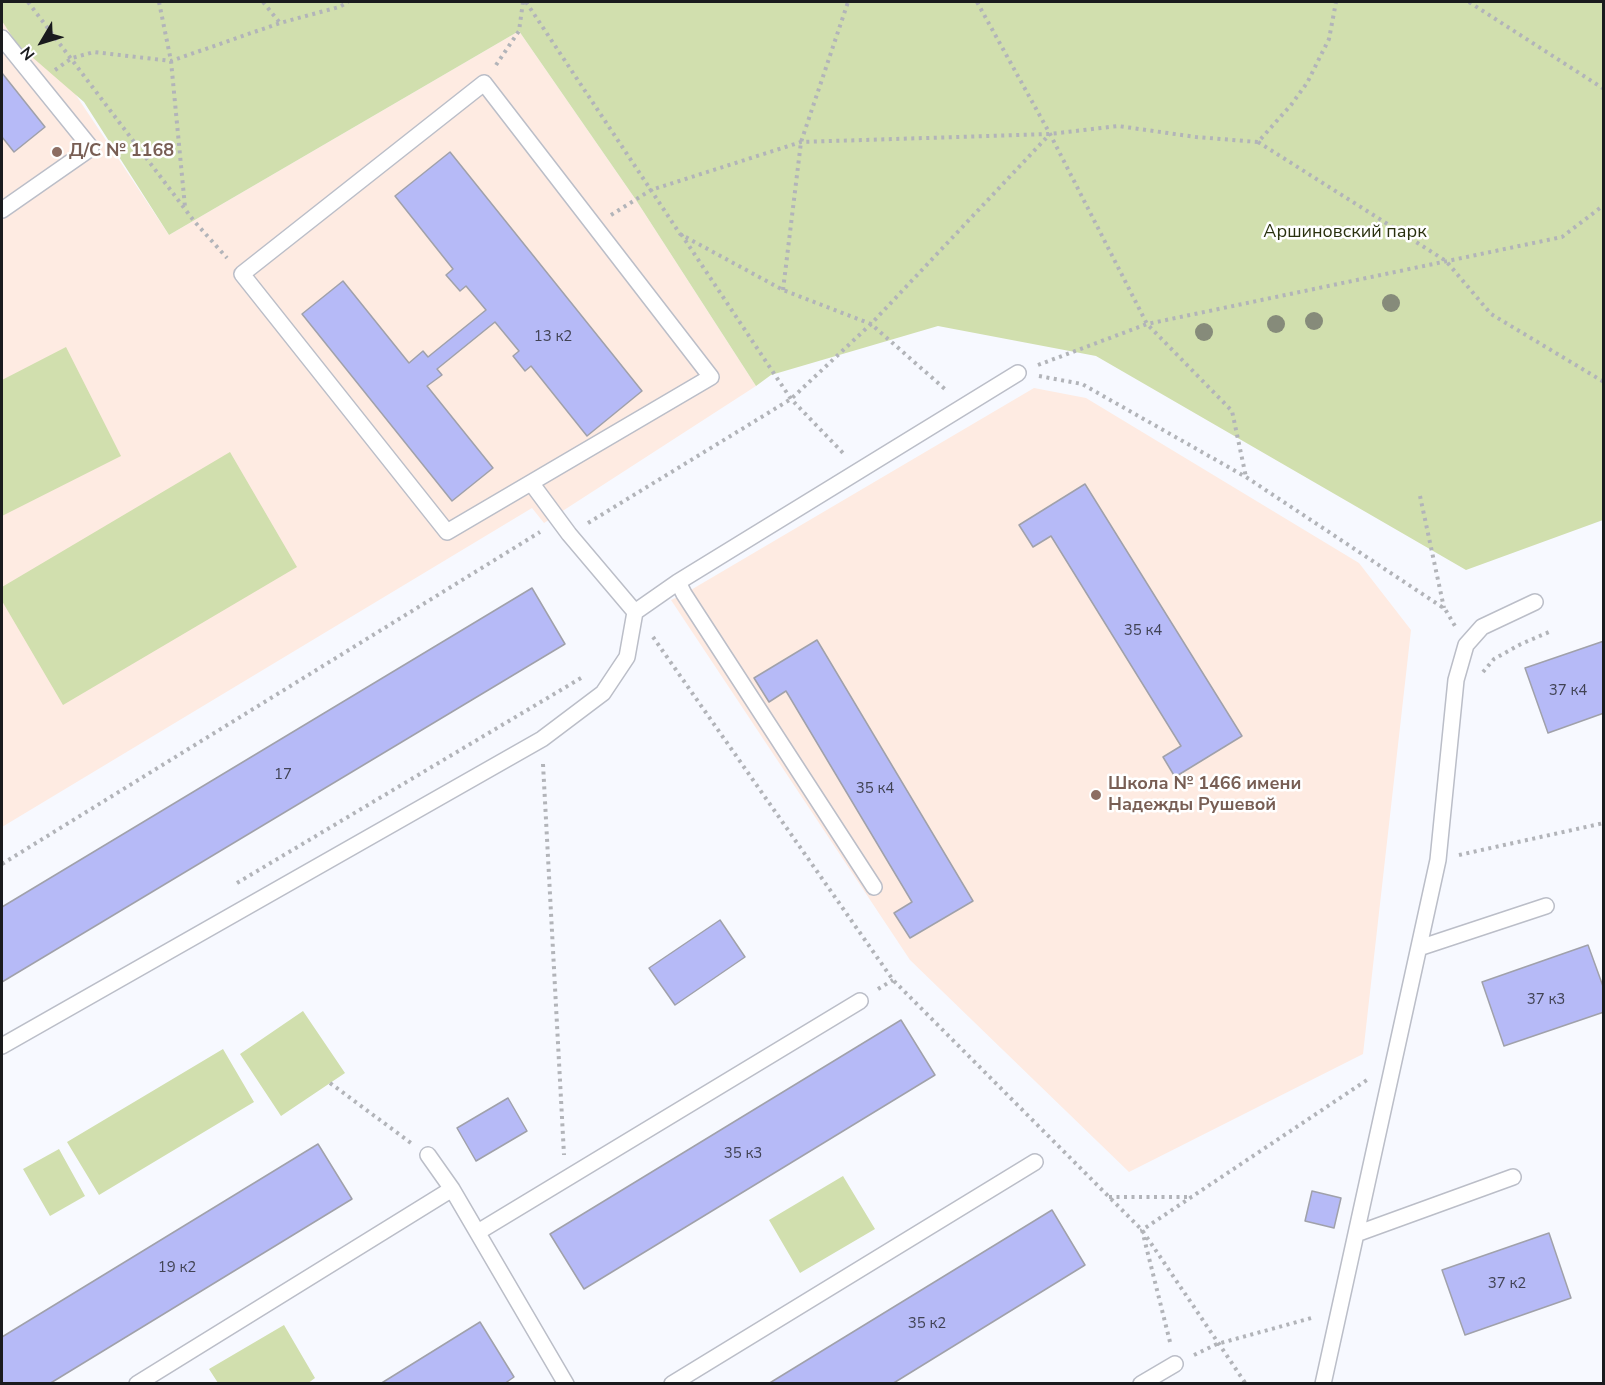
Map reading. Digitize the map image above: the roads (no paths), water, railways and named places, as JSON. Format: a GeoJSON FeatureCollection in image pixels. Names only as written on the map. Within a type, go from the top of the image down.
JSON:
{"type":"FeatureCollection","features":[{"type":"Feature","properties":{"kind":"lane"},"geometry":{"type":"LineString","coordinates":[[2,38],[91,148],[2,210]]}},
{"type":"Feature","properties":{"kind":"lane"},"geometry":{"type":"LineString","coordinates":[[484,83],[711,377],[532,484],[447,532],[242,274],[484,83]]}},
{"type":"Feature","properties":{"kind":"lane"},"geometry":{"type":"LineString","coordinates":[[2,1046],[542,740],[603,693],[627,657],[635,612],[678,582],[1018,373]]}},
{"type":"Feature","properties":{"kind":"lane"},"geometry":{"type":"LineString","coordinates":[[532,484],[569,534],[635,612]]}},
{"type":"Feature","properties":{"kind":"lane"},"geometry":{"type":"LineString","coordinates":[[678,582],[874,887]]}},
{"type":"Feature","properties":{"kind":"lane"},"geometry":{"type":"LineString","coordinates":[[1323,1383],[1438,860],[1456,680],[1466,645],[1482,627],[1535,602]]}},
{"type":"Feature","properties":{"kind":"lane"},"geometry":{"type":"LineString","coordinates":[[1419,948],[1546,906]]}},
{"type":"Feature","properties":{"kind":"lane"},"geometry":{"type":"LineString","coordinates":[[478,1232],[860,1001]]}},
{"type":"Feature","properties":{"kind":"lane"},"geometry":{"type":"LineString","coordinates":[[428,1155],[452,1189],[566,1383]]}},
{"type":"Feature","properties":{"kind":"lane"},"geometry":{"type":"LineString","coordinates":[[672,1383],[1035,1162]]}},
{"type":"Feature","properties":{"kind":"lane"},"geometry":{"type":"LineString","coordinates":[[1356,1234],[1513,1177]]}},
{"type":"Feature","properties":{"kind":"lane"},"geometry":{"type":"LineString","coordinates":[[137,1383],[452,1189]]}},
{"type":"Feature","properties":{"kind":"lane"},"geometry":{"type":"LineString","coordinates":[[1142,1383],[1175,1364]]}},
{"type":"Feature","properties":{"kind":"place","name":"Д/C № 1168"},"geometry":{"type":"Point","coordinates":[57,152]}},
{"type":"Feature","properties":{"kind":"place","name":"Школа № 1466 имени Надежды Рушевой"},"geometry":{"type":"Point","coordinates":[1096,795]}},
{"type":"Feature","properties":{"kind":"park label","name":"Аршиновский парк"},"geometry":{"type":"Point","coordinates":[1345,233]}}]}
